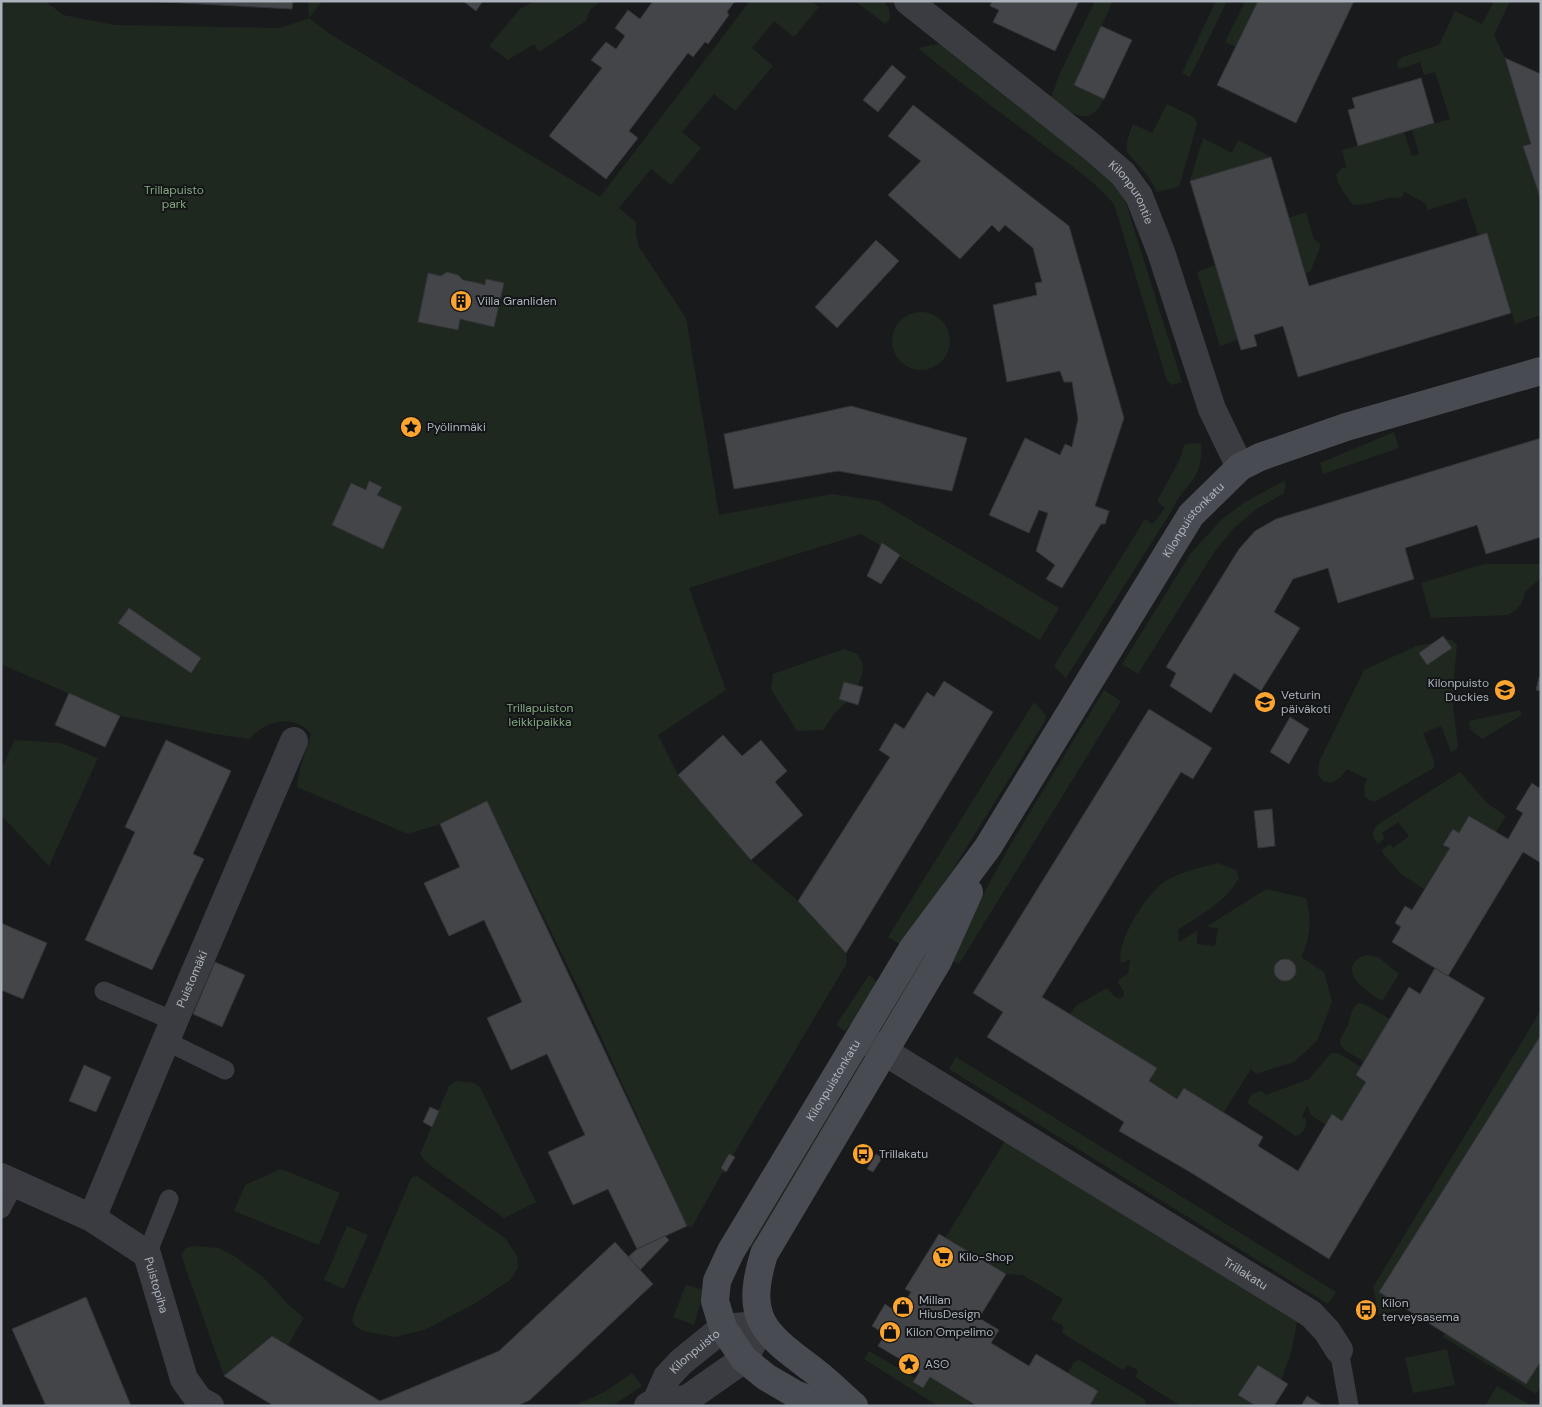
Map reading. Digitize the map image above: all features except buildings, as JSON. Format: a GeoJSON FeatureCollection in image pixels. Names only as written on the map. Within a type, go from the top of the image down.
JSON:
{"type":"FeatureCollection","features":[{"type":"Feature","properties":{"kind":"street","name":"Kilonpurontie"},"geometry":{"type":"LineString","coordinates":[[908,1],[1092,147],[1123,174],[1139,196],[1161,252],[1212,409],[1240,467]]}},
{"type":"Feature","properties":{"kind":"street","name":"Kilonpuistonkatu"},"geometry":{"type":"LineString","coordinates":[[827,1406],[797,1395],[780,1386],[744,1359],[723,1328],[715,1301],[717,1281],[731,1251],[913,948],[988,847],[1191,515],[1240,467],[1260,457],[1300,442],[1541,371]]}},
{"type":"Feature","properties":{"kind":"street","name":"Puistomäki"},"geometry":{"type":"LineString","coordinates":[[92,1218],[294,741]]}},
{"type":"Feature","properties":{"kind":"street","name":"Kilonpuistonkatu"},"geometry":{"type":"LineString","coordinates":[[762,1325],[755,1300],[757,1278],[764,1254],[938,962],[988,847]]}},
{"type":"Feature","properties":{"kind":"street","name":"Trillakatu"},"geometry":{"type":"LineString","coordinates":[[860,1037],[1311,1314],[1327,1331],[1338,1350]]}},
{"type":"Feature","properties":{"kind":"street","name":"Puistopiha"},"geometry":{"type":"LineString","coordinates":[[8,1180],[92,1218],[146,1254],[184,1379],[200,1400],[210,1406]]}},
{"type":"Feature","properties":{"kind":"street","name":"Kilonpuisto"},"geometry":{"type":"LineString","coordinates":[[652,1404],[667,1377],[680,1362],[723,1328],[762,1325]]}},
{"type":"Feature","properties":{"kind":"street","name":"Kilonpuisto"},"geometry":{"type":"LineString","coordinates":[[652,1404],[687,1399],[744,1359],[762,1325]]}},
{"type":"Feature","properties":{"kind":"street"},"geometry":{"type":"LineString","coordinates":[[762,1325],[782,1347],[815,1372],[854,1406]]}},
{"type":"Feature","properties":{"kind":"lane"},"geometry":{"type":"LineString","coordinates":[[104,991],[170,1031],[225,1070]]}},
{"type":"Feature","properties":{"kind":"lane"},"geometry":{"type":"LineString","coordinates":[[1,1209],[8,1180]]}},
{"type":"Feature","properties":{"kind":"lane"},"geometry":{"type":"LineString","coordinates":[[146,1254],[169,1199]]}},
{"type":"Feature","properties":{"kind":"lane"},"geometry":{"type":"LineString","coordinates":[[1338,1350],[1349,1406]]}},
{"type":"Feature","properties":{"kind":"green space","name":"Trillapuisto park"},"geometry":{"type":"Polygon","coordinates":[[[1,1],[45,1],[63,15],[115,25],[280,28],[309,18],[330,34],[600,197],[750,1],[811,1],[819,7],[794,37],[774,21],[752,48],[773,66],[735,111],[714,94],[682,132],[701,148],[671,185],[651,169],[619,208],[636,222],[639,247],[686,318],[719,515],[832,494],[878,501],[1059,608],[1040,640],[861,534],[689,588],[726,690],[658,735],[678,775],[751,860],[798,901],[846,953],[847,963],[733,1155],[735,1157],[726,1172],[722,1173],[692,1227],[687,1226],[580,991],[487,801],[440,824],[408,834],[297,787],[300,768],[311,734],[297,723],[280,721],[264,727],[250,739],[120,716],[1,664],[1,1]]]}},
{"type":"Feature","properties":{"kind":"green space"},"geometry":{"type":"Polygon","coordinates":[[[308,1],[322,1],[309,18],[308,1]]]}},
{"type":"Feature","properties":{"kind":"green space"},"geometry":{"type":"Polygon","coordinates":[[[534,1],[601,1],[590,10],[586,21],[539,52],[534,44],[508,60],[489,46],[520,9],[534,1]]]}},
{"type":"Feature","properties":{"kind":"green space"},"geometry":{"type":"Polygon","coordinates":[[[855,1],[884,1],[889,9],[890,18],[885,24],[855,1]]]}},
{"type":"Feature","properties":{"kind":"green space"},"geometry":{"type":"Polygon","coordinates":[[[1095,1],[1113,1],[1074,85],[1104,99],[1092,114],[1079,116],[1051,97],[1060,73],[1095,1]]]}},
{"type":"Feature","properties":{"kind":"green space"},"geometry":{"type":"Polygon","coordinates":[[[1216,1],[1227,1],[1190,77],[1182,73],[1216,1]]]}},
{"type":"Feature","properties":{"kind":"green space"},"geometry":{"type":"Polygon","coordinates":[[[1245,1],[1258,1],[1236,47],[1225,42],[1245,1]]]}},
{"type":"Feature","properties":{"kind":"green space"},"geometry":{"type":"Polygon","coordinates":[[[1494,1],[1510,1],[1494,35],[1505,58],[1531,143],[1523,146],[1541,200],[1541,315],[1515,324],[1487,233],[1478,235],[1466,198],[1428,210],[1425,203],[1403,191],[1404,195],[1400,198],[1358,205],[1352,204],[1340,187],[1336,175],[1341,169],[1346,167],[1342,150],[1404,132],[1412,156],[1419,154],[1412,130],[1450,119],[1435,72],[1424,75],[1420,62],[1400,69],[1397,66],[1398,61],[1402,57],[1439,45],[1455,11],[1482,24],[1494,1]]]}},
{"type":"Feature","properties":{"kind":"green space"},"geometry":{"type":"Polygon","coordinates":[[[943,43],[1098,163],[1124,197],[1182,382],[1172,385],[1167,381],[1114,204],[1077,170],[918,48],[943,43]]]}},
{"type":"Feature","properties":{"kind":"green space"},"geometry":{"type":"Polygon","coordinates":[[[1167,104],[1194,117],[1197,124],[1179,187],[1157,192],[1148,177],[1128,154],[1127,143],[1133,124],[1152,133],[1167,104]]]}},
{"type":"Feature","properties":{"kind":"green space"},"geometry":{"type":"Polygon","coordinates":[[[1203,138],[1232,153],[1238,140],[1271,157],[1190,181],[1203,138]]]}},
{"type":"Feature","properties":{"kind":"green space"},"geometry":{"type":"Polygon","coordinates":[[[1306,212],[1314,239],[1321,245],[1310,272],[1306,273],[1289,218],[1306,212]]]}},
{"type":"Feature","properties":{"kind":"green space"},"geometry":{"type":"Polygon","coordinates":[[[1215,265],[1238,340],[1220,346],[1197,272],[1215,265]]]}},
{"type":"Feature","properties":{"kind":"green space"},"geometry":{"type":"Polygon","coordinates":[[[921,312],[932,314],[945,325],[950,341],[948,352],[937,365],[921,370],[910,368],[897,357],[892,341],[894,330],[905,317],[921,312]]]}},
{"type":"Feature","properties":{"kind":"green space"},"geometry":{"type":"Polygon","coordinates":[[[1394,432],[1399,448],[1323,474],[1320,463],[1394,432]]]}},
{"type":"Feature","properties":{"kind":"green space"},"geometry":{"type":"Polygon","coordinates":[[[1201,443],[1200,465],[1193,480],[1177,501],[1066,678],[1054,666],[1145,519],[1153,524],[1165,508],[1157,501],[1179,461],[1185,444],[1201,443]]]}},
{"type":"Feature","properties":{"kind":"green space"},"geometry":{"type":"Polygon","coordinates":[[[1284,481],[1286,486],[1283,494],[1258,508],[1236,526],[1215,551],[1138,674],[1122,664],[1191,553],[1221,520],[1245,502],[1284,481]]]}},
{"type":"Feature","properties":{"kind":"green space"},"geometry":{"type":"Polygon","coordinates":[[[1484,564],[1541,564],[1541,578],[1526,591],[1521,604],[1516,610],[1508,615],[1431,618],[1421,583],[1484,564]]]}},
{"type":"Feature","properties":{"kind":"green space"},"geometry":{"type":"Polygon","coordinates":[[[1445,639],[1452,640],[1457,645],[1452,698],[1458,746],[1456,750],[1451,752],[1441,726],[1423,733],[1434,760],[1434,768],[1376,801],[1371,801],[1365,797],[1364,788],[1367,779],[1347,769],[1341,777],[1331,783],[1323,781],[1318,775],[1319,762],[1364,670],[1416,646],[1445,639]]]}},
{"type":"Feature","properties":{"kind":"green space"},"geometry":{"type":"Polygon","coordinates":[[[844,649],[857,654],[863,664],[862,676],[853,696],[835,713],[823,730],[797,731],[771,689],[773,674],[844,649]]]}},
{"type":"Feature","properties":{"kind":"green space"},"geometry":{"type":"Polygon","coordinates":[[[1104,690],[1121,701],[959,964],[948,958],[1012,842],[1104,690]]]}},
{"type":"Feature","properties":{"kind":"green space"},"geometry":{"type":"Polygon","coordinates":[[[1034,702],[1046,715],[1045,721],[952,871],[901,945],[888,937],[1034,702]]]}},
{"type":"Feature","properties":{"kind":"green space"},"geometry":{"type":"Polygon","coordinates":[[[1520,710],[1522,715],[1482,739],[1470,729],[1469,721],[1520,710]]]}},
{"type":"Feature","properties":{"kind":"green space"},"geometry":{"type":"Polygon","coordinates":[[[15,740],[61,743],[98,758],[49,866],[1,815],[1,769],[15,740]]]}},
{"type":"Feature","properties":{"kind":"green space"},"geometry":{"type":"Polygon","coordinates":[[[1460,772],[1488,804],[1506,816],[1496,832],[1469,816],[1459,833],[1453,829],[1443,844],[1450,848],[1424,889],[1400,873],[1381,851],[1390,844],[1393,848],[1409,836],[1398,822],[1382,833],[1385,838],[1378,844],[1373,837],[1373,832],[1377,825],[1460,772]]]}},
{"type":"Feature","properties":{"kind":"green space"},"geometry":{"type":"Polygon","coordinates":[[[1218,863],[1236,870],[1239,878],[1220,901],[1178,930],[1179,942],[1197,931],[1197,944],[1215,946],[1218,928],[1206,927],[1266,889],[1306,898],[1310,928],[1301,957],[1324,972],[1332,1002],[1317,1041],[1294,1062],[1256,1074],[1251,1069],[1224,1112],[1184,1088],[1177,1099],[1149,1081],[1157,1068],[1070,1014],[1077,1005],[1107,988],[1119,999],[1123,997],[1124,992],[1118,983],[1119,979],[1128,974],[1130,959],[1121,963],[1120,954],[1123,943],[1135,918],[1159,886],[1185,872],[1218,863]]]}},
{"type":"Feature","properties":{"kind":"green space"},"geometry":{"type":"Polygon","coordinates":[[[1367,955],[1378,957],[1399,974],[1382,1001],[1359,984],[1352,972],[1352,966],[1356,960],[1367,955]]]}},
{"type":"Feature","properties":{"kind":"green space"},"geometry":{"type":"Polygon","coordinates":[[[869,975],[883,987],[845,1031],[836,1025],[869,975]]]}},
{"type":"Feature","properties":{"kind":"green space"},"geometry":{"type":"Polygon","coordinates":[[[1359,1003],[1390,1019],[1364,1062],[1345,1050],[1340,1044],[1352,1010],[1359,1003]]]}},
{"type":"Feature","properties":{"kind":"green space"},"geometry":{"type":"Polygon","coordinates":[[[1541,1010],[1541,1035],[1379,1291],[1405,1308],[1379,1315],[1373,1287],[1541,1010]]]}},
{"type":"Feature","properties":{"kind":"green space"},"geometry":{"type":"Polygon","coordinates":[[[1331,1053],[1338,1053],[1361,1067],[1356,1075],[1366,1082],[1342,1121],[1332,1114],[1326,1125],[1311,1115],[1307,1105],[1302,1117],[1306,1119],[1306,1127],[1303,1132],[1296,1136],[1247,1103],[1256,1092],[1262,1091],[1266,1095],[1309,1079],[1331,1053]]]}},
{"type":"Feature","properties":{"kind":"green space"},"geometry":{"type":"Polygon","coordinates":[[[956,1057],[1336,1292],[1328,1304],[949,1069],[956,1057]]]}},
{"type":"Feature","properties":{"kind":"green space"},"geometry":{"type":"Polygon","coordinates":[[[456,1081],[474,1083],[480,1087],[536,1202],[504,1218],[427,1163],[420,1154],[449,1086],[456,1081]]]}},
{"type":"Feature","properties":{"kind":"green space"},"geometry":{"type":"Polygon","coordinates":[[[835,1100],[843,1106],[755,1250],[746,1245],[835,1100]]]}},
{"type":"Feature","properties":{"kind":"green space"},"geometry":{"type":"Polygon","coordinates":[[[1005,1141],[1297,1322],[1291,1353],[1281,1380],[1258,1365],[1238,1395],[1256,1406],[1199,1406],[1194,1403],[1192,1406],[1181,1406],[1136,1378],[1138,1370],[1128,1365],[1123,1370],[1062,1333],[1063,1326],[1051,1319],[1063,1299],[1022,1275],[1006,1274],[945,1238],[1005,1141]]]}},
{"type":"Feature","properties":{"kind":"green space"},"geometry":{"type":"Polygon","coordinates":[[[281,1169],[340,1193],[319,1245],[234,1211],[245,1185],[281,1169]]]}},
{"type":"Feature","properties":{"kind":"green space"},"geometry":{"type":"Polygon","coordinates":[[[417,1176],[505,1238],[517,1256],[518,1268],[510,1280],[474,1304],[424,1330],[395,1337],[363,1331],[355,1326],[352,1320],[356,1308],[409,1183],[412,1177],[417,1176]]]}},
{"type":"Feature","properties":{"kind":"green space"},"geometry":{"type":"Polygon","coordinates":[[[347,1226],[368,1235],[344,1289],[324,1280],[347,1226]]]}},
{"type":"Feature","properties":{"kind":"green space"},"geometry":{"type":"Polygon","coordinates":[[[194,1246],[218,1248],[233,1255],[262,1276],[304,1318],[288,1345],[271,1336],[224,1376],[181,1255],[186,1248],[194,1246]]]}},
{"type":"Feature","properties":{"kind":"green space"},"geometry":{"type":"Polygon","coordinates":[[[686,1285],[704,1290],[694,1325],[673,1317],[686,1285]]]}},
{"type":"Feature","properties":{"kind":"green space"},"geometry":{"type":"Polygon","coordinates":[[[1445,1333],[1526,1384],[1541,1361],[1541,1386],[1536,1394],[1443,1337],[1445,1333]]]}},
{"type":"Feature","properties":{"kind":"green space"},"geometry":{"type":"Polygon","coordinates":[[[1447,1349],[1455,1385],[1413,1393],[1405,1358],[1447,1349]]]}},
{"type":"Feature","properties":{"kind":"green space"},"geometry":{"type":"Polygon","coordinates":[[[869,1351],[915,1378],[913,1382],[922,1388],[930,1377],[970,1402],[968,1406],[938,1406],[864,1359],[869,1351]]]}},
{"type":"Feature","properties":{"kind":"green space"},"geometry":{"type":"Polygon","coordinates":[[[1079,1360],[1144,1399],[1147,1406],[1090,1405],[1098,1391],[1068,1373],[1074,1362],[1079,1360]]]}},
{"type":"Feature","properties":{"kind":"green space"},"geometry":{"type":"Polygon","coordinates":[[[632,1373],[642,1386],[615,1404],[611,1406],[574,1406],[606,1391],[632,1373]]]}},
{"type":"Feature","properties":{"kind":"green space"},"geometry":{"type":"Polygon","coordinates":[[[1497,1386],[1530,1405],[1485,1406],[1497,1386]]]}},
{"type":"Feature","properties":{"kind":"place","name":"Villa Granliden"},"geometry":{"type":"Point","coordinates":[461,301]}},
{"type":"Feature","properties":{"kind":"place","name":"Pyölinmäki"},"geometry":{"type":"Point","coordinates":[411,427]}},
{"type":"Feature","properties":{"kind":"place","name":"Kilonpuisto Duckies"},"geometry":{"type":"Point","coordinates":[1505,690]}},
{"type":"Feature","properties":{"kind":"place","name":"Veturin päiväkoti"},"geometry":{"type":"Point","coordinates":[1265,702]}},
{"type":"Feature","properties":{"kind":"place","name":"Trillakatu"},"geometry":{"type":"Point","coordinates":[863,1154]}},
{"type":"Feature","properties":{"kind":"place","name":"Kilo-Shop"},"geometry":{"type":"Point","coordinates":[943,1257]}},
{"type":"Feature","properties":{"kind":"place","name":"Millan HiusDesign"},"geometry":{"type":"Point","coordinates":[903,1307]}},
{"type":"Feature","properties":{"kind":"place","name":"Kilon terveysasema"},"geometry":{"type":"Point","coordinates":[1366,1310]}},
{"type":"Feature","properties":{"kind":"place","name":"Kilon Ompelimo"},"geometry":{"type":"Point","coordinates":[890,1332]}},
{"type":"Feature","properties":{"kind":"place","name":"ASO"},"geometry":{"type":"Point","coordinates":[909,1364]}},
{"type":"Feature","properties":{"kind":"park label","name":"Trillapuiston leikkipaikka"},"geometry":{"type":"Point","coordinates":[540,715]}}]}
